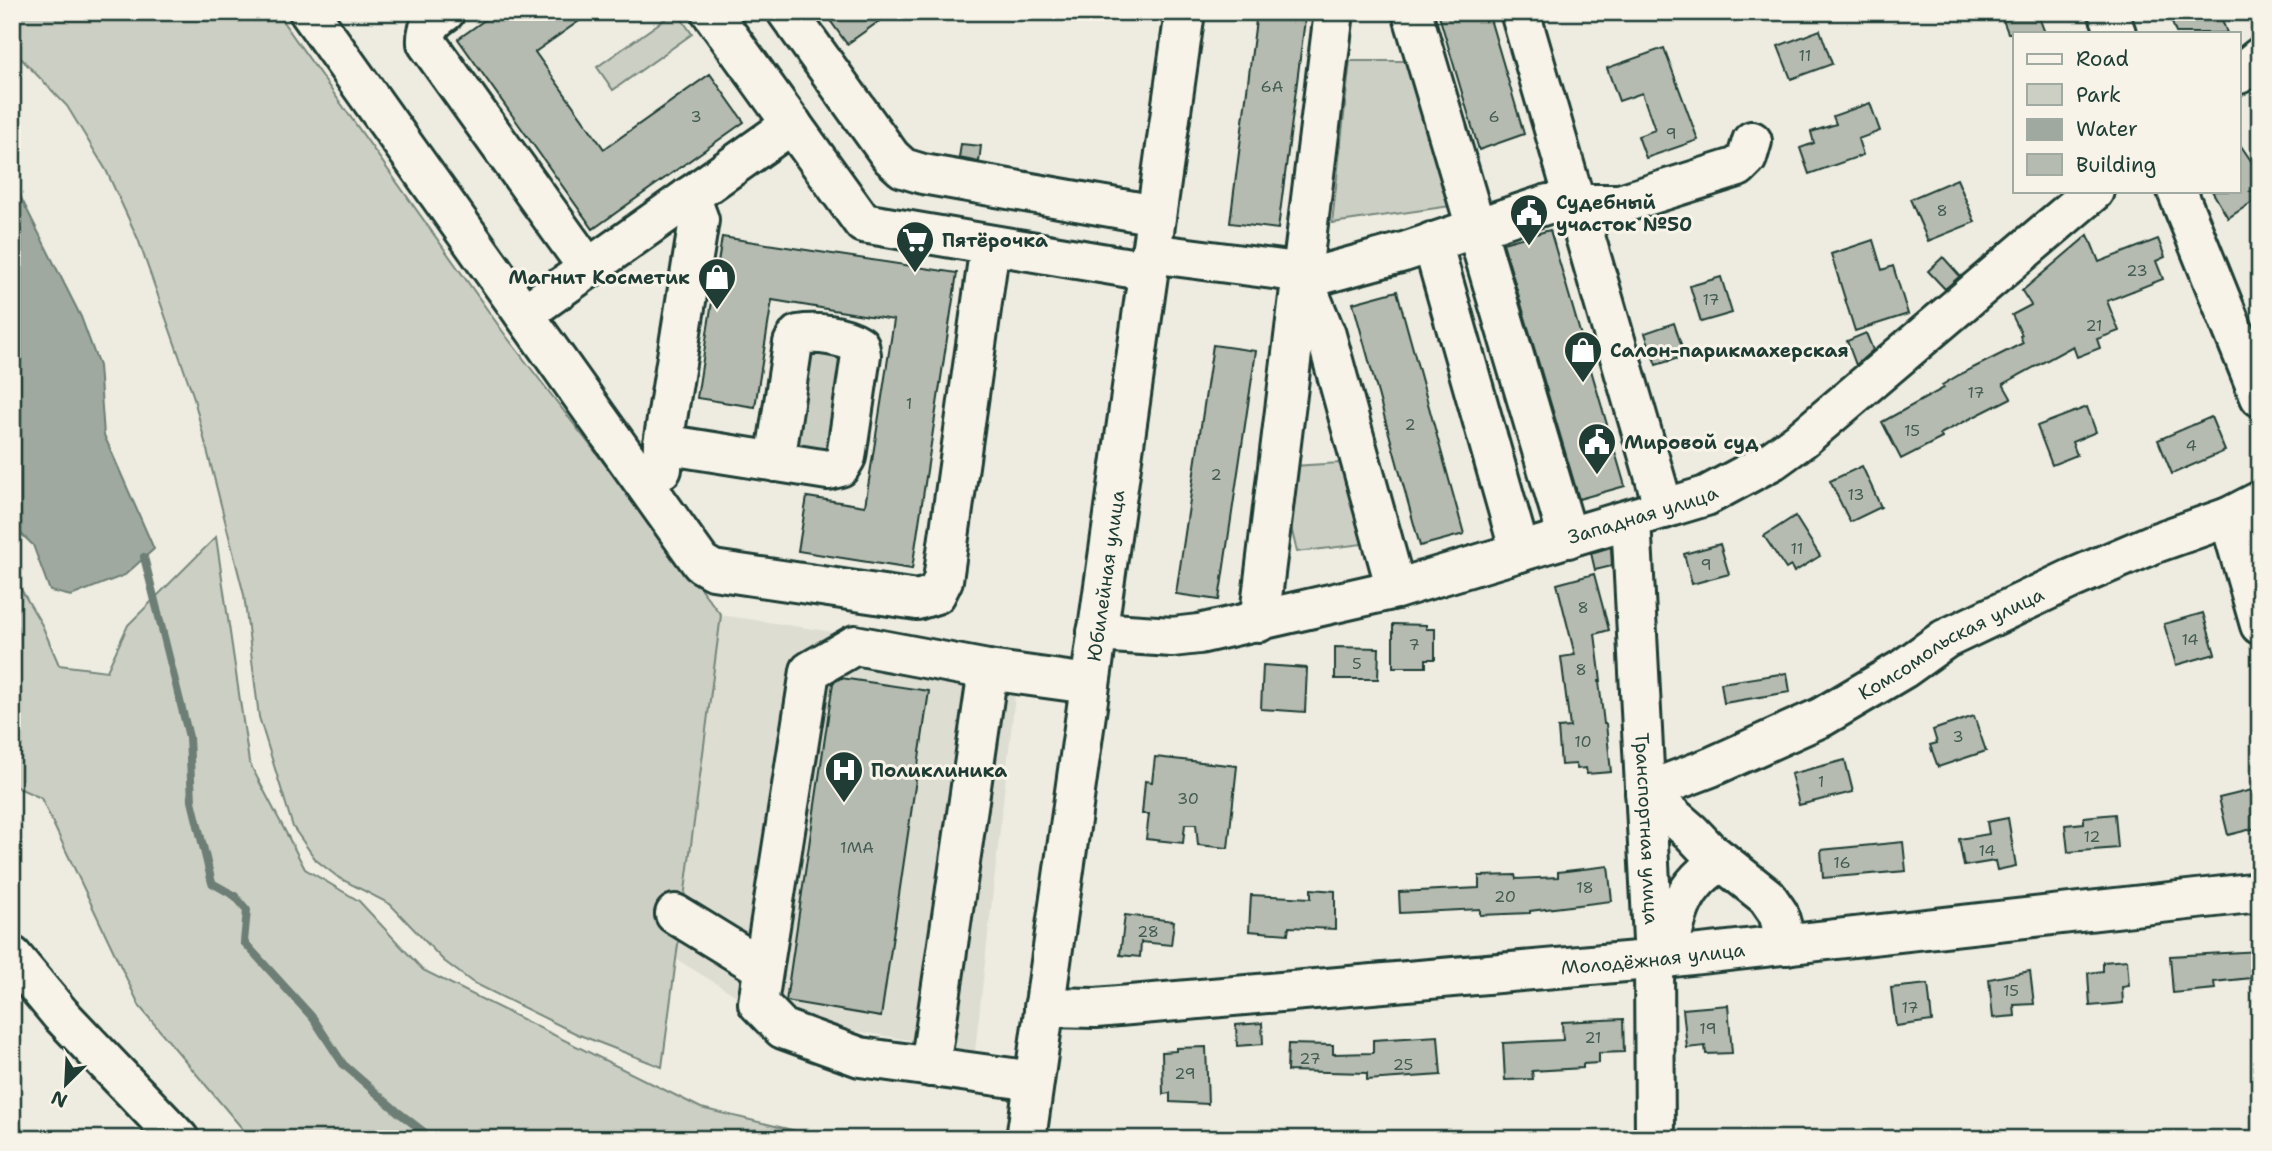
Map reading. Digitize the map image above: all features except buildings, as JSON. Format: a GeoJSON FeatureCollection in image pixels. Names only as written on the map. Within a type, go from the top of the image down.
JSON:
{"type":"FeatureCollection","features":[{"type":"Feature","properties":{"kind":"street"},"geometry":{"type":"LineString","coordinates":[[309,12],[701,563],[713,570],[917,600],[936,594],[943,580],[990,245]]}},
{"type":"Feature","properties":{"kind":"street"},"geometry":{"type":"LineString","coordinates":[[444,12],[432,21],[426,32],[427,43],[588,268]]}},
{"type":"Feature","properties":{"kind":"street"},"geometry":{"type":"LineString","coordinates":[[711,12],[863,223],[990,245],[1149,262],[1320,275],[1548,204],[1620,204],[1738,167],[1746,158],[1752,141]]}},
{"type":"Feature","properties":{"kind":"street"},"geometry":{"type":"LineString","coordinates":[[787,12],[878,140],[902,168],[1156,215]]}},
{"type":"Feature","properties":{"kind":"street","name":"Юбилейная улица"},"geometry":{"type":"LineString","coordinates":[[1026,1139],[1185,12]]}},
{"type":"Feature","properties":{"kind":"street"},"geometry":{"type":"LineString","coordinates":[[1259,622],[1334,12]]}},
{"type":"Feature","properties":{"kind":"street"},"geometry":{"type":"LineString","coordinates":[[1412,12],[1567,538]]}},
{"type":"Feature","properties":{"kind":"street","name":"Транспортная улица"},"geometry":{"type":"LineString","coordinates":[[1520,12],[1576,204],[1648,514],[1660,786],[1661,958],[1655,1139]]}},
{"type":"Feature","properties":{"kind":"street"},"geometry":{"type":"LineString","coordinates":[[2108,12],[2116,32]]}},
{"type":"Feature","properties":{"kind":"street"},"geometry":{"type":"LineString","coordinates":[[2240,73],[2260,57]]}},
{"type":"Feature","properties":{"kind":"street"},"geometry":{"type":"LineString","coordinates":[[524,314],[792,124]]}},
{"type":"Feature","properties":{"kind":"street","name":"Западная улица"},"geometry":{"type":"LineString","coordinates":[[1097,632],[1172,637],[1199,635],[1259,622],[1396,589],[1706,496],[1792,446],[2093,192]]}},
{"type":"Feature","properties":{"kind":"street"},"geometry":{"type":"LineString","coordinates":[[2177,192],[2260,397]]}},
{"type":"Feature","properties":{"kind":"street"},"geometry":{"type":"LineString","coordinates":[[660,506],[663,444],[699,220],[691,196]]}},
{"type":"Feature","properties":{"kind":"street"},"geometry":{"type":"LineString","coordinates":[[1432,242],[1520,552]]}},
{"type":"Feature","properties":{"kind":"street"},"geometry":{"type":"LineString","coordinates":[[1301,272],[1326,335],[1396,589]]}},
{"type":"Feature","properties":{"kind":"street"},"geometry":{"type":"LineString","coordinates":[[663,444],[775,462]]}},
{"type":"Feature","properties":{"kind":"street"},"geometry":{"type":"LineString","coordinates":[[2245,509],[2260,625]]}},
{"type":"Feature","properties":{"kind":"street","name":"Комсомольская улица"},"geometry":{"type":"LineString","coordinates":[[1660,786],[1711,767],[1822,717],[1903,669],[1945,639],[2071,579],[2245,509]]}},
{"type":"Feature","properties":{"kind":"street"},"geometry":{"type":"LineString","coordinates":[[1034,1081],[860,1057],[783,1029],[758,1003],[810,671],[855,645],[988,670],[1089,684]]}},
{"type":"Feature","properties":{"kind":"street"},"geometry":{"type":"LineString","coordinates":[[930,1067],[988,670]]}},
{"type":"Feature","properties":{"kind":"street"},"geometry":{"type":"LineString","coordinates":[[1660,786],[1691,832],[1707,872],[1767,897],[1777,913],[1787,945]]}},
{"type":"Feature","properties":{"kind":"street"},"geometry":{"type":"LineString","coordinates":[[1661,958],[1680,905],[1707,872]]}},
{"type":"Feature","properties":{"kind":"street","name":"Молодёжная улица"},"geometry":{"type":"LineString","coordinates":[[1044,1007],[1096,1008],[1661,958],[2260,892]]}},
{"type":"Feature","properties":{"kind":"street"},"geometry":{"type":"LineString","coordinates":[[676,914],[763,968]]}},
{"type":"Feature","properties":{"kind":"street"},"geometry":{"type":"LineString","coordinates":[[12,956],[61,1015],[179,1139]]}},
{"type":"Feature","properties":{"kind":"shaded area","name":"Поликлиника"},"geometry":{"type":"Polygon","coordinates":[[[721,615],[1019,660],[975,1051],[771,1017],[658,948],[721,615]]]}},
{"type":"Feature","properties":{"kind":"green space"},"geometry":{"type":"Polygon","coordinates":[[[12,12],[276,12],[506,336],[721,615],[662,1067],[577,1034],[472,982],[444,961],[390,904],[339,878],[316,860],[293,827],[259,717],[244,595],[193,395],[138,239],[106,170],[67,106],[12,49],[12,12]]]}},
{"type":"Feature","properties":{"kind":"green space"},"geometry":{"type":"Polygon","coordinates":[[[675,12],[692,34],[613,90],[597,67],[675,12]]]}},
{"type":"Feature","properties":{"kind":"green space"},"geometry":{"type":"Polygon","coordinates":[[[1350,61],[1410,61],[1451,206],[1332,223],[1350,61]]]}},
{"type":"Feature","properties":{"kind":"green space"},"geometry":{"type":"Polygon","coordinates":[[[811,344],[845,349],[830,450],[796,445],[811,344]]]}},
{"type":"Feature","properties":{"kind":"green space"},"geometry":{"type":"Polygon","coordinates":[[[1340,463],[1363,544],[1297,552],[1290,523],[1293,466],[1340,463]]]}},
{"type":"Feature","properties":{"kind":"green space"},"geometry":{"type":"Polygon","coordinates":[[[216,537],[249,762],[305,869],[359,901],[423,970],[701,1108],[804,1133],[808,1139],[251,1139],[140,1007],[41,798],[12,785],[12,574],[42,625],[59,665],[107,671],[128,625],[216,537]]]}},
{"type":"Feature","properties":{"kind":"water"},"geometry":{"type":"Polygon","coordinates":[[[12,180],[81,317],[99,366],[104,435],[154,549],[125,575],[71,596],[50,591],[33,545],[12,525],[12,180]]]}},
{"type":"Feature","properties":{"kind":"waterway"},"geometry":{"type":"LineString","coordinates":[[144,557],[189,737],[192,801],[212,883],[235,896],[247,910],[244,942],[313,1018],[343,1064],[433,1139]]}},
{"type":"Feature","properties":{"kind":"place","name":"Судебный участок №50"},"geometry":{"type":"Point","coordinates":[1529,247]}},
{"type":"Feature","properties":{"kind":"place","name":"Пятёрочка"},"geometry":{"type":"Point","coordinates":[915,274]}},
{"type":"Feature","properties":{"kind":"place","name":"Магнит Косметик"},"geometry":{"type":"Point","coordinates":[717,311]}},
{"type":"Feature","properties":{"kind":"place","name":"Салон-парикмахерская"},"geometry":{"type":"Point","coordinates":[1583,384]}},
{"type":"Feature","properties":{"kind":"place","name":"Мировой суд"},"geometry":{"type":"Point","coordinates":[1597,476]}},
{"type":"Feature","properties":{"kind":"place","name":"Поликлиника"},"geometry":{"type":"Point","coordinates":[844,804]}}]}
